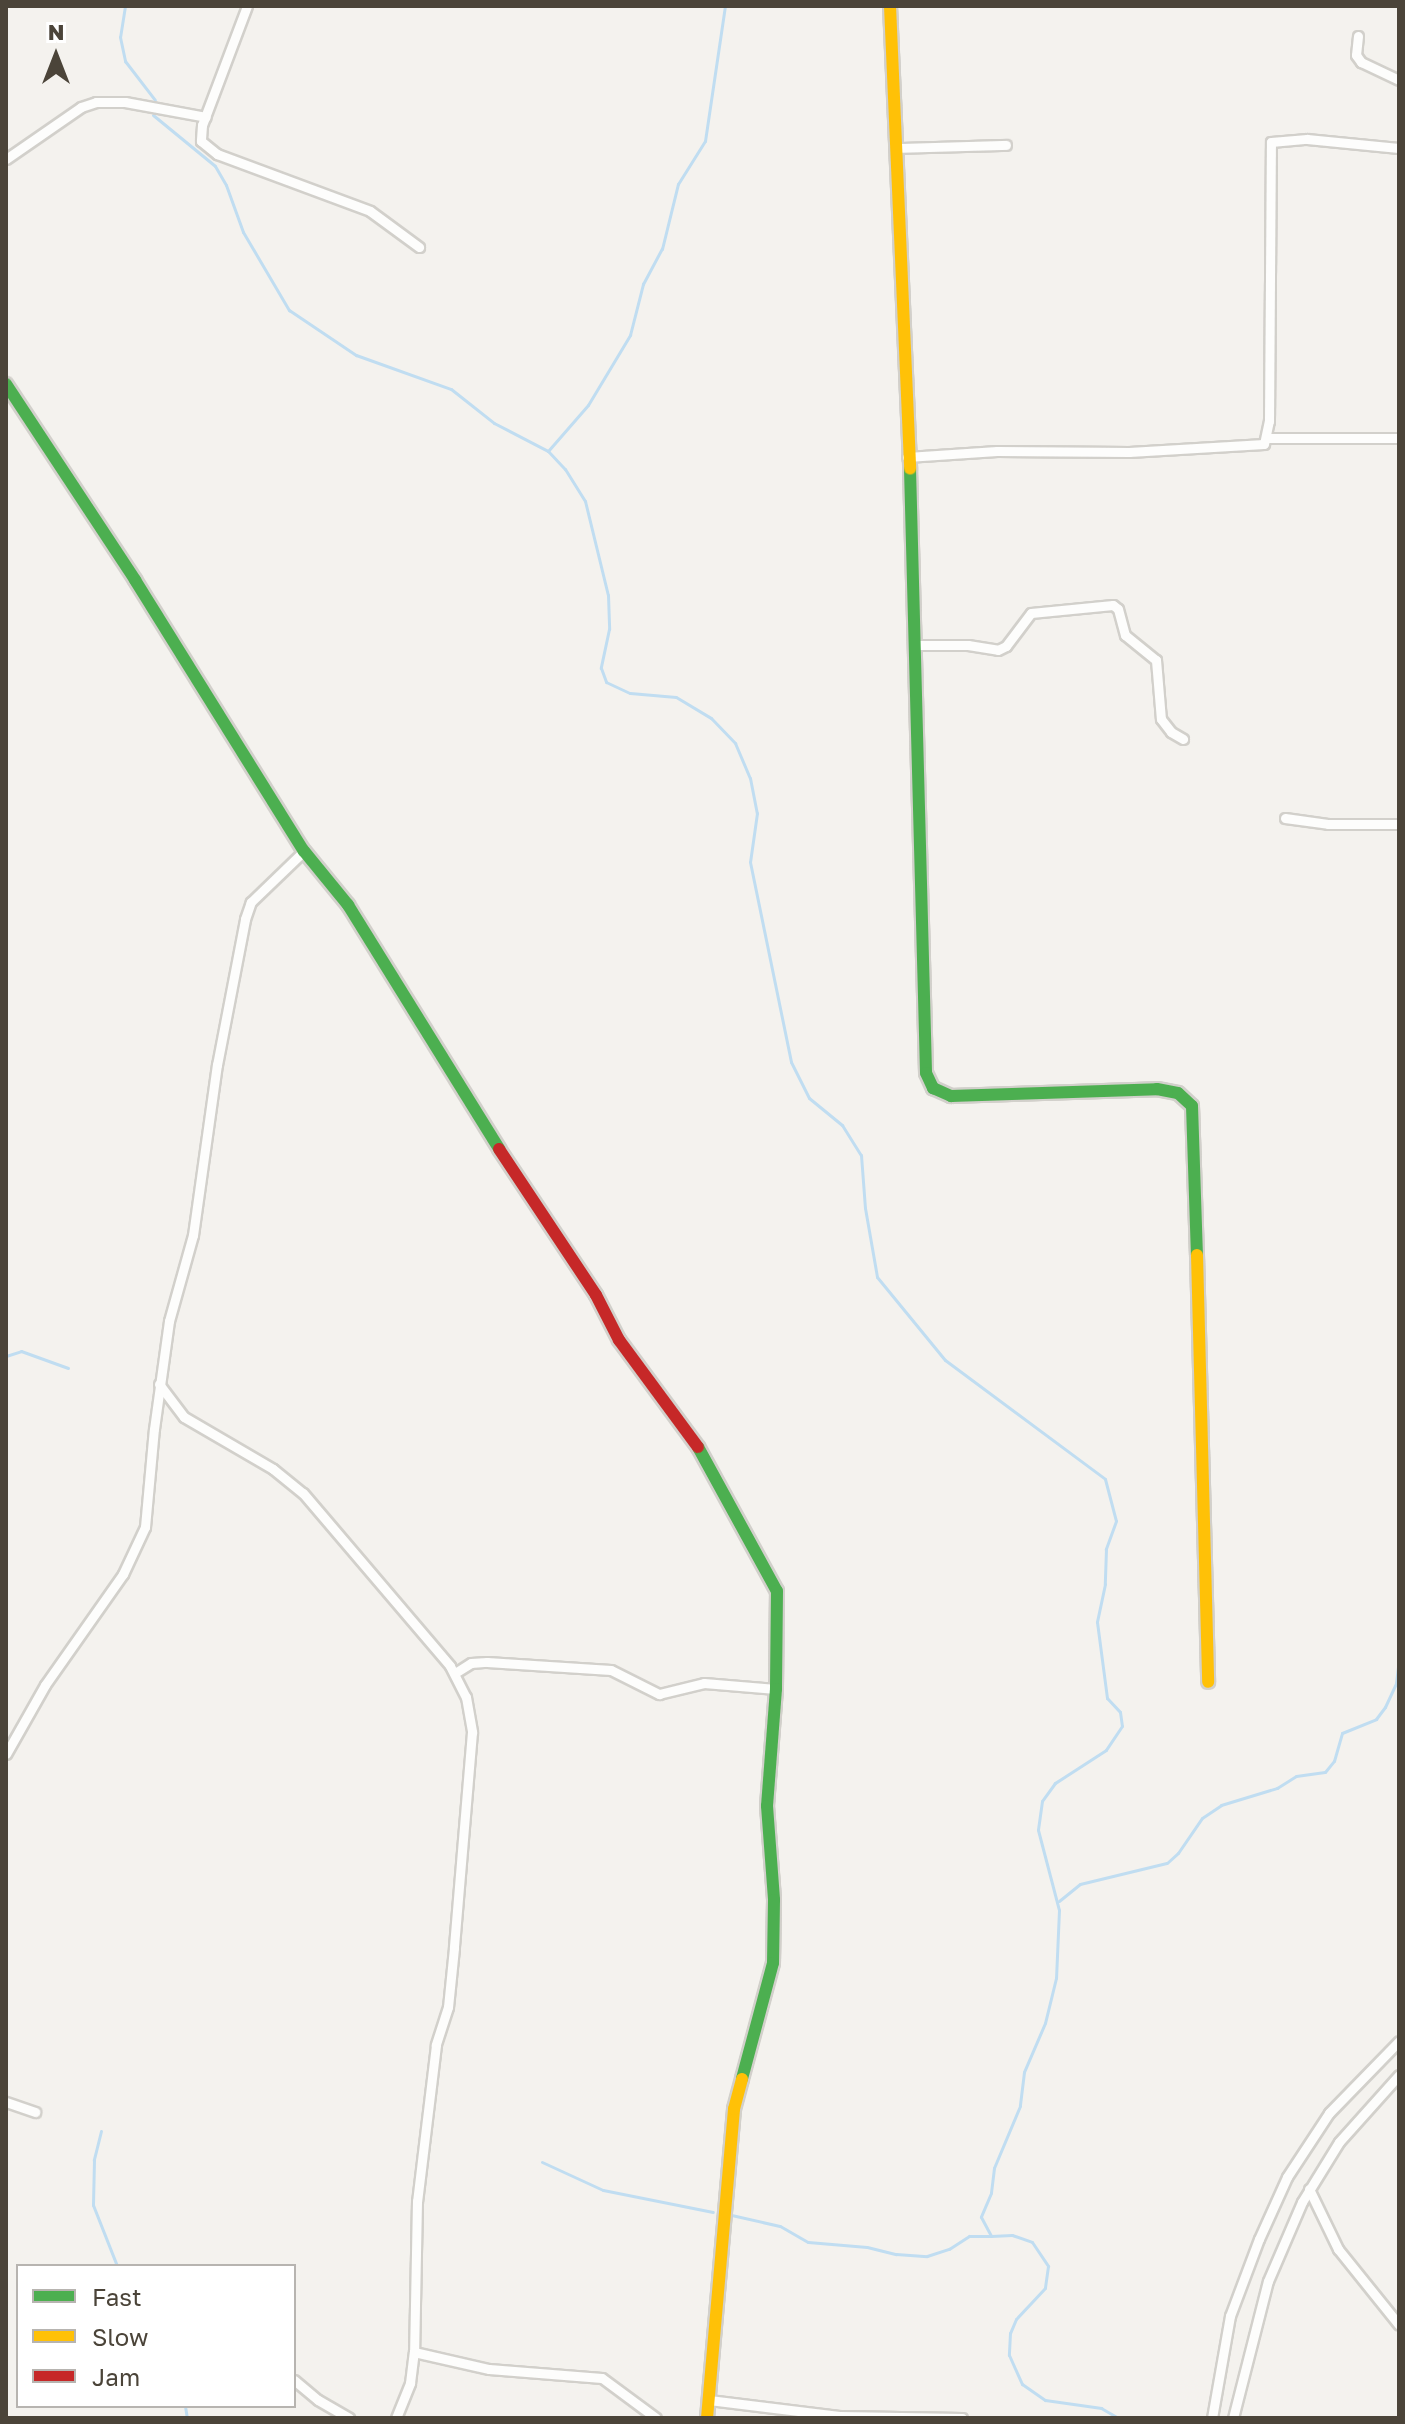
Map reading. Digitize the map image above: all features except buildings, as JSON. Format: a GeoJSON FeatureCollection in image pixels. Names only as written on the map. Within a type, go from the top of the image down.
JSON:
{"type":"FeatureCollection","features":[{"type":"Feature","properties":{"kind":"street"},"geometry":{"type":"LineString","coordinates":[[247,6],[206,117],[201,141],[217,154],[370,211],[419,247]]}},
{"type":"Feature","properties":{"kind":"street"},"geometry":{"type":"LineString","coordinates":[[890,6],[917,645],[928,1083],[940,1094],[951,1096],[1065,1090],[1169,1090],[1185,1098],[1194,1115],[1193,1194],[1206,1493],[1208,1682]]}},
{"type":"Feature","properties":{"kind":"street"},"geometry":{"type":"LineString","coordinates":[[1358,36],[1356,55],[1361,62],[1399,80]]}},
{"type":"Feature","properties":{"kind":"street"},"geometry":{"type":"LineString","coordinates":[[6,159],[81,107],[96,102],[125,102],[206,117]]}},
{"type":"Feature","properties":{"kind":"street"},"geometry":{"type":"LineString","coordinates":[[907,457],[1264,444],[1268,438],[1271,142],[1307,139],[1399,148]]}},
{"type":"Feature","properties":{"kind":"street"},"geometry":{"type":"LineString","coordinates":[[897,148],[1006,145]]}},
{"type":"Feature","properties":{"kind":"street"},"geometry":{"type":"LineString","coordinates":[[6,384],[135,580],[304,851],[348,905],[534,1205],[596,1295],[619,1340],[684,1425],[711,1467],[777,1591],[776,1689],[767,1806],[774,1900],[773,1963],[734,2109],[707,2418]]}},
{"type":"Feature","properties":{"kind":"street"},"geometry":{"type":"LineString","coordinates":[[1268,438],[1399,438]]}},
{"type":"Feature","properties":{"kind":"street"},"geometry":{"type":"LineString","coordinates":[[917,645],[968,645],[998,650],[1006,646],[1031,613],[1113,605],[1118,609],[1125,635],[1156,660],[1161,719],[1171,732],[1183,739]]}},
{"type":"Feature","properties":{"kind":"street"},"geometry":{"type":"LineString","coordinates":[[1285,818],[1328,824],[1399,824]]}},
{"type":"Feature","properties":{"kind":"street"},"geometry":{"type":"LineString","coordinates":[[6,1754],[45,1685],[139,1545],[149,1507],[159,1384],[169,1321],[193,1235],[217,1065],[245,919],[251,902],[304,851]]}},
{"type":"Feature","properties":{"kind":"street"},"geometry":{"type":"LineString","coordinates":[[159,1384],[184,1417],[287,1478],[455,1673],[466,1697],[472,1732],[448,2007],[436,2045],[417,2201],[414,2352],[410,2383],[396,2418]]}},
{"type":"Feature","properties":{"kind":"street"},"geometry":{"type":"LineString","coordinates":[[455,1673],[471,1663],[487,1662],[611,1670],[659,1694],[704,1683],[776,1689]]}},
{"type":"Feature","properties":{"kind":"street"},"geometry":{"type":"LineString","coordinates":[[1212,2418],[1230,2316],[1287,2177],[1329,2113],[1399,2041]]}},
{"type":"Feature","properties":{"kind":"street"},"geometry":{"type":"LineString","coordinates":[[1233,2418],[1241,2376],[1268,2281],[1309,2189],[1339,2142],[1399,2075]]}},
{"type":"Feature","properties":{"kind":"street"},"geometry":{"type":"LineString","coordinates":[[6,2102],[35,2112]]}},
{"type":"Feature","properties":{"kind":"street"},"geometry":{"type":"LineString","coordinates":[[1309,2189],[1338,2249],[1399,2325]]}},
{"type":"Feature","properties":{"kind":"street"},"geometry":{"type":"LineString","coordinates":[[414,2352],[489,2369],[602,2378],[656,2418]]}},
{"type":"Feature","properties":{"kind":"street"},"geometry":{"type":"LineString","coordinates":[[296,2382],[318,2400],[349,2418]]}},
{"type":"Feature","properties":{"kind":"street"},"geometry":{"type":"LineString","coordinates":[[709,2400],[839,2416],[962,2418]]}},
{"type":"Feature","properties":{"kind":"waterway"},"geometry":{"type":"LineString","coordinates":[[125,6],[120,37],[125,61],[155,100]]}},
{"type":"Feature","properties":{"kind":"waterway"},"geometry":{"type":"LineString","coordinates":[[548,451],[588,405],[630,335],[643,284],[662,249],[678,184],[705,141],[725,6]]}},
{"type":"Feature","properties":{"kind":"waterway"},"geometry":{"type":"LineString","coordinates":[[153,115],[215,166],[226,185],[243,232],[289,310],[356,355],[451,389],[494,423],[548,451],[565,469],[585,501],[608,595],[609,629],[601,668],[606,682],[630,693],[676,697],[711,718],[735,743],[750,778],[757,813],[750,862],[791,1062],[809,1098],[842,1125],[861,1155],[865,1208],[877,1277],[945,1360],[1105,1479],[1116,1521],[1106,1549],[1105,1584],[1097,1622],[1107,1698],[1120,1712],[1122,1726],[1106,1750],[1055,1783],[1042,1801],[1038,1830],[1059,1910],[1056,1978],[1045,2023],[1024,2072],[1020,2106],[994,2168],[991,2193],[981,2217],[991,2236],[1012,2235],[1032,2242],[1048,2266],[1045,2288],[1016,2319],[1010,2333],[1009,2355],[1022,2384],[1045,2400],[1101,2408],[1118,2418]]}},
{"type":"Feature","properties":{"kind":"waterway"},"geometry":{"type":"LineString","coordinates":[[6,1356],[21,1351],[68,1368]]}},
{"type":"Feature","properties":{"kind":"waterway"},"geometry":{"type":"LineString","coordinates":[[1059,1901],[1080,1884],[1167,1863],[1178,1853],[1202,1818],[1221,1805],[1277,1788],[1296,1776],[1325,1772],[1334,1761],[1342,1733],[1376,1719],[1385,1707],[1396,1683],[1399,1658]]}},
{"type":"Feature","properties":{"kind":"waterway"},"geometry":{"type":"LineString","coordinates":[[101,2131],[94,2160],[93,2205],[116,2264]]}},
{"type":"Feature","properties":{"kind":"waterway"},"geometry":{"type":"LineString","coordinates":[[542,2162],[603,2190],[713,2212]]}},
{"type":"Feature","properties":{"kind":"waterway"},"geometry":{"type":"LineString","coordinates":[[727,2214],[780,2226],[808,2242],[867,2247],[896,2254],[927,2256],[949,2249],[969,2236],[991,2236]]}},
{"type":"Feature","properties":{"kind":"waterway"},"geometry":{"type":"LineString","coordinates":[[185,2408],[187,2418]]}},
{"type":"Feature","properties":{"kind":"traffic: fast"},"geometry":{"type":"LineString","coordinates":[[6,384],[135,580],[304,851],[348,905],[499,1149]]}},
{"type":"Feature","properties":{"kind":"traffic: fast"},"geometry":{"type":"LineString","coordinates":[[910,469],[926,1073],[933,1088],[951,1096],[1157,1089],[1178,1093],[1192,1106],[1197,1255]]}},
{"type":"Feature","properties":{"kind":"traffic: fast"},"geometry":{"type":"LineString","coordinates":[[698,1447],[777,1591],[776,1689],[767,1806],[774,1900],[773,1963],[742,2079]]}},
{"type":"Feature","properties":{"kind":"traffic: slow"},"geometry":{"type":"LineString","coordinates":[[890,6],[910,469]]}},
{"type":"Feature","properties":{"kind":"traffic: slow"},"geometry":{"type":"LineString","coordinates":[[1197,1255],[1208,1682]]}},
{"type":"Feature","properties":{"kind":"traffic: slow"},"geometry":{"type":"LineString","coordinates":[[707,2418],[734,2109],[742,2079]]}},
{"type":"Feature","properties":{"kind":"traffic: jam"},"geometry":{"type":"LineString","coordinates":[[499,1149],[596,1295],[619,1340],[698,1447]]}}]}
